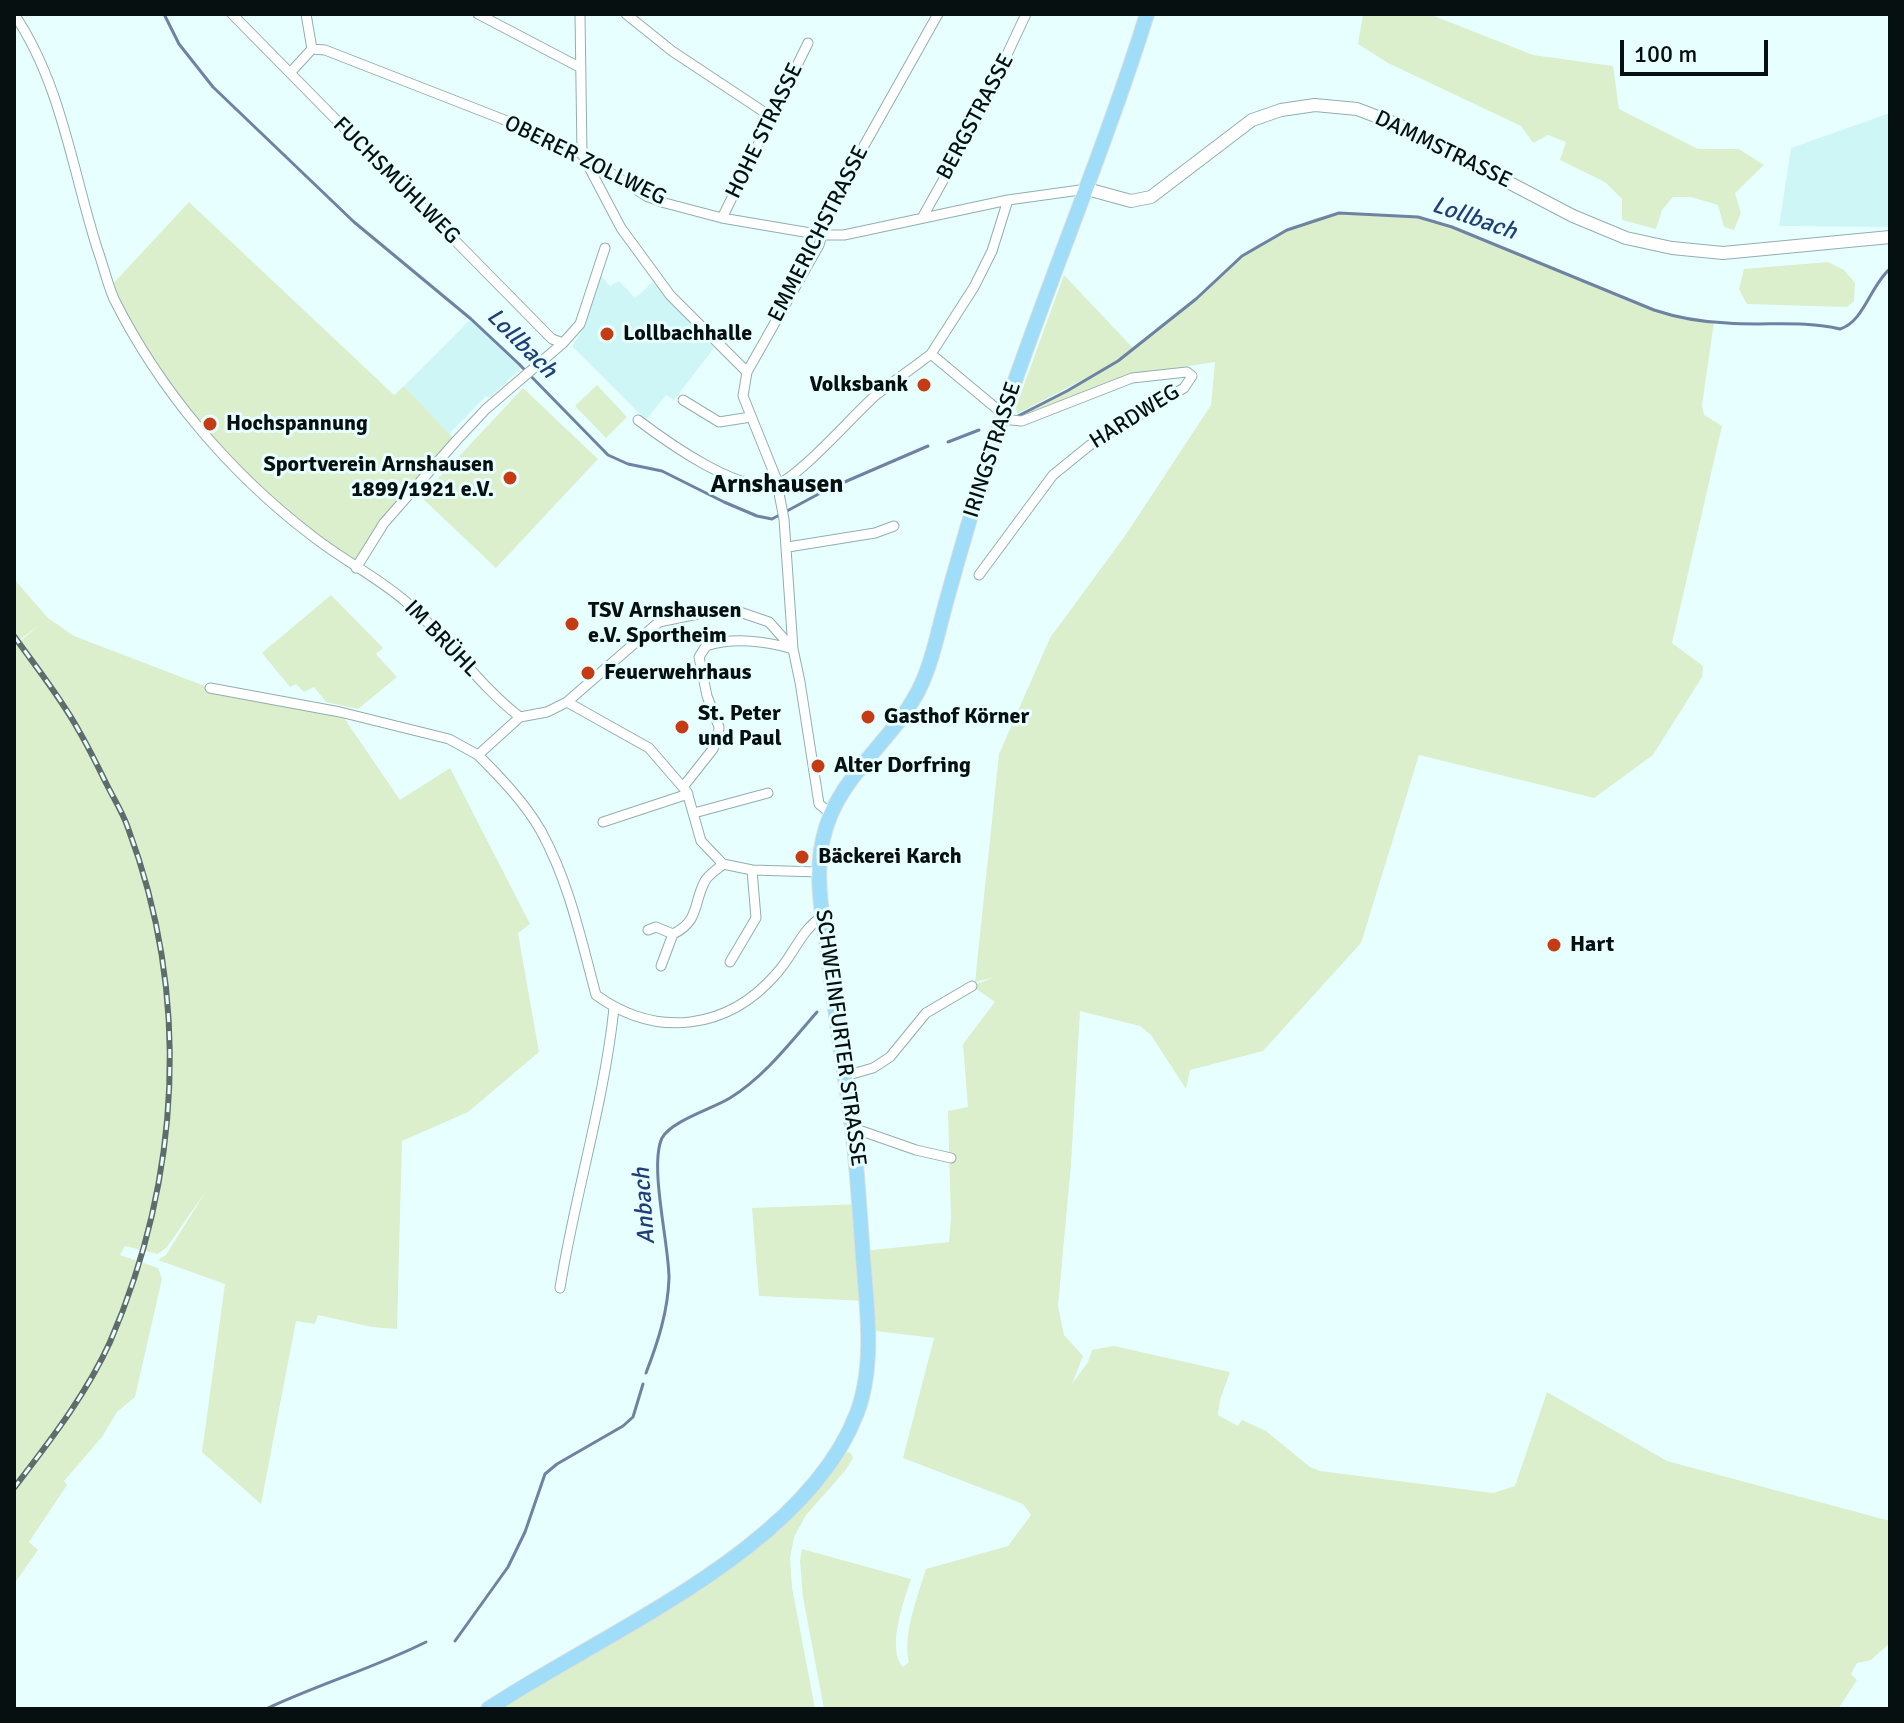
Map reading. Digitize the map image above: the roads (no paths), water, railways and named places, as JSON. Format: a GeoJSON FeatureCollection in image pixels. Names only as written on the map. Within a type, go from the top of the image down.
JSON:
{"type":"FeatureCollection","features":[{"type":"Feature","properties":{"kind":"main road","name":"IRINGSTRASSE"},"geometry":{"type":"LineString","coordinates":[[819,872],[822,841],[830,813],[861,765],[900,718],[922,684],[971,512],[1003,414],[1087,189],[1147,14]]}},
{"type":"Feature","properties":{"kind":"main road","name":"SCHWEINFURTER STRASSE"},"geometry":{"type":"LineString","coordinates":[[488,1709],[732,1559],[770,1530],[828,1465],[843,1444],[858,1412],[865,1382],[868,1330],[861,1204],[819,872]]}},
{"type":"Feature","properties":{"kind":"street","name":"IM BRÜHL"},"geometry":{"type":"LineString","coordinates":[[14,14],[37,53],[59,111],[84,207],[113,296],[155,372],[234,469],[309,534],[405,601],[430,624],[497,700],[520,717]]}},
{"type":"Feature","properties":{"kind":"street","name":"FUCHSMÜHLWEG"},"geometry":{"type":"LineString","coordinates":[[232,14],[552,339],[563,343]]}},
{"type":"Feature","properties":{"kind":"street"},"geometry":{"type":"LineString","coordinates":[[290,73],[312,49],[306,14]]}},
{"type":"Feature","properties":{"kind":"street"},"geometry":{"type":"LineString","coordinates":[[478,14],[581,68]]}},
{"type":"Feature","properties":{"kind":"street"},"geometry":{"type":"LineString","coordinates":[[580,14],[582,154],[621,228],[661,283],[747,372],[743,396],[777,485],[783,514],[788,547],[793,649],[819,804],[830,813]]}},
{"type":"Feature","properties":{"kind":"street"},"geometry":{"type":"LineString","coordinates":[[626,14],[672,51],[770,116]]}},
{"type":"Feature","properties":{"kind":"street","name":"EMMERICHSTRASSE"},"geometry":{"type":"LineString","coordinates":[[747,372],[819,245],[822,235],[820,224],[938,14]]}},
{"type":"Feature","properties":{"kind":"street","name":"BERGSTRASSE"},"geometry":{"type":"LineString","coordinates":[[922,218],[973,127],[1026,14]]}},
{"type":"Feature","properties":{"kind":"street","name":"HOHE STRASSE"},"geometry":{"type":"LineString","coordinates":[[722,218],[808,43]]}},
{"type":"Feature","properties":{"kind":"street","name":"OBERER ZOLLWEG"},"geometry":{"type":"LineString","coordinates":[[312,49],[339,55],[538,133],[582,154],[646,196],[722,218],[822,235],[844,235],[1008,200],[1087,189]]}},
{"type":"Feature","properties":{"kind":"street","name":"DAMMSTRASSE"},"geometry":{"type":"LineString","coordinates":[[1087,189],[1131,201],[1151,197],[1252,120],[1281,110],[1315,105],[1357,109],[1399,125],[1573,216],[1626,238],[1672,248],[1723,253],[1890,237]]}},
{"type":"Feature","properties":{"kind":"street"},"geometry":{"type":"LineString","coordinates":[[638,420],[701,463],[755,485],[777,485],[801,468],[876,396],[931,354],[974,287],[992,251],[1008,200]]}},
{"type":"Feature","properties":{"kind":"street"},"geometry":{"type":"LineString","coordinates":[[356,568],[384,523],[456,441],[486,409],[563,343],[580,324],[605,248]]}},
{"type":"Feature","properties":{"kind":"street"},"geometry":{"type":"LineString","coordinates":[[931,354],[1003,414]]}},
{"type":"Feature","properties":{"kind":"street","name":"HARDWEG"},"geometry":{"type":"LineString","coordinates":[[979,575],[1053,475],[1090,445],[1184,388],[1192,376],[1187,372],[1132,378],[1022,421],[1011,420],[1003,414]]}},
{"type":"Feature","properties":{"kind":"street"},"geometry":{"type":"LineString","coordinates":[[683,400],[719,422],[751,417]]}},
{"type":"Feature","properties":{"kind":"street"},"geometry":{"type":"LineString","coordinates":[[788,547],[875,533],[894,526]]}},
{"type":"Feature","properties":{"kind":"street"},"geometry":{"type":"LineString","coordinates":[[478,755],[520,717],[547,712],[567,702],[654,625],[677,617],[734,610],[769,622],[793,649]]}},
{"type":"Feature","properties":{"kind":"street"},"geometry":{"type":"LineString","coordinates":[[603,822],[685,790],[713,749],[719,727],[707,696],[699,657],[706,646],[767,641],[793,649]]}},
{"type":"Feature","properties":{"kind":"street"},"geometry":{"type":"LineString","coordinates":[[210,688],[353,715],[449,739],[478,755],[506,785],[541,831],[573,906],[596,995],[614,1008],[637,1018],[662,1024],[699,1021],[732,1009],[750,998],[778,972],[809,925],[823,916]]}},
{"type":"Feature","properties":{"kind":"street"},"geometry":{"type":"LineString","coordinates":[[567,702],[649,748],[685,790],[701,841],[723,864],[752,870],[819,872]]}},
{"type":"Feature","properties":{"kind":"street"},"geometry":{"type":"LineString","coordinates":[[694,813],[768,793]]}},
{"type":"Feature","properties":{"kind":"street"},"geometry":{"type":"LineString","coordinates":[[661,966],[673,934],[685,928],[699,901],[705,880],[723,864]]}},
{"type":"Feature","properties":{"kind":"street"},"geometry":{"type":"LineString","coordinates":[[730,962],[756,918],[752,870]]}},
{"type":"Feature","properties":{"kind":"street"},"geometry":{"type":"LineString","coordinates":[[648,930],[656,927],[673,934]]}},
{"type":"Feature","properties":{"kind":"street"},"geometry":{"type":"LineString","coordinates":[[845,1076],[873,1068],[890,1057],[926,1013],[972,986]]}},
{"type":"Feature","properties":{"kind":"street"},"geometry":{"type":"LineString","coordinates":[[560,1288],[568,1233],[608,1063],[614,1008]]}},
{"type":"Feature","properties":{"kind":"street"},"geometry":{"type":"LineString","coordinates":[[853,1128],[916,1150],[951,1158]]}},
{"type":"Feature","properties":{"kind":"waterway","name":"Lollbach"},"geometry":{"type":"LineString","coordinates":[[164,14],[179,44],[213,87],[354,222],[471,319],[608,455],[628,464],[662,471],[724,502],[772,519],[826,490],[928,446]]}},
{"type":"Feature","properties":{"kind":"waterway","name":"Lollbach"},"geometry":{"type":"LineString","coordinates":[[1018,416],[1118,361],[1196,299],[1242,256],[1287,230],[1339,213],[1418,217],[1452,227],[1654,310],[1708,322],[1812,325],[1840,329],[1855,319],[1890,269]]}},
{"type":"Feature","properties":{"kind":"waterway","name":"Lollbach"},"geometry":{"type":"LineString","coordinates":[[948,442],[979,430]]}},
{"type":"Feature","properties":{"kind":"waterway","name":"Anbach"},"geometry":{"type":"LineString","coordinates":[[646,1373],[662,1326],[669,1278],[658,1167],[662,1138],[674,1126],[742,1090],[776,1059],[817,1012]]}},
{"type":"Feature","properties":{"kind":"waterway","name":"Anbach"},"geometry":{"type":"LineString","coordinates":[[455,1641],[508,1567],[525,1532],[545,1474],[633,1417],[643,1384]]}},
{"type":"Feature","properties":{"kind":"waterway","name":"Anbach"},"geometry":{"type":"LineString","coordinates":[[266,1709],[426,1642]]}},
{"type":"Feature","properties":{"kind":"railway"},"geometry":{"type":"LineString","coordinates":[[14,636],[72,719],[128,828],[148,892],[162,956],[169,1021],[169,1086],[164,1152],[152,1216],[134,1280],[100,1362],[53,1436],[14,1488]]}},
{"type":"Feature","properties":{"kind":"place","name":"Lollbachhalle"},"geometry":{"type":"Point","coordinates":[607,334]}},
{"type":"Feature","properties":{"kind":"place","name":"Volksbank"},"geometry":{"type":"Point","coordinates":[924,385]}},
{"type":"Feature","properties":{"kind":"place","name":"Hochspannung"},"geometry":{"type":"Point","coordinates":[210,424]}},
{"type":"Feature","properties":{"kind":"place","name":"Sportverein Arnshausen 1899/1921 e.V."},"geometry":{"type":"Point","coordinates":[510,478]}},
{"type":"Feature","properties":{"kind":"place","name":"TSV Arnshausen e.V. Sportheim"},"geometry":{"type":"Point","coordinates":[572,624]}},
{"type":"Feature","properties":{"kind":"place","name":"Feuerwehrhaus"},"geometry":{"type":"Point","coordinates":[588,673]}},
{"type":"Feature","properties":{"kind":"place","name":"Gasthof Körner"},"geometry":{"type":"Point","coordinates":[868,717]}},
{"type":"Feature","properties":{"kind":"place","name":"St. Peter und Paul"},"geometry":{"type":"Point","coordinates":[682,727]}},
{"type":"Feature","properties":{"kind":"place","name":"Alter Dorfring"},"geometry":{"type":"Point","coordinates":[818,766]}},
{"type":"Feature","properties":{"kind":"place","name":"Bäckerei Karch"},"geometry":{"type":"Point","coordinates":[802,857]}},
{"type":"Feature","properties":{"kind":"place","name":"Hart"},"geometry":{"type":"Point","coordinates":[1554,945]}},
{"type":"Feature","properties":{"kind":"district","name":"Arnshausen"},"geometry":{"type":"Point","coordinates":[777,485]}}]}
